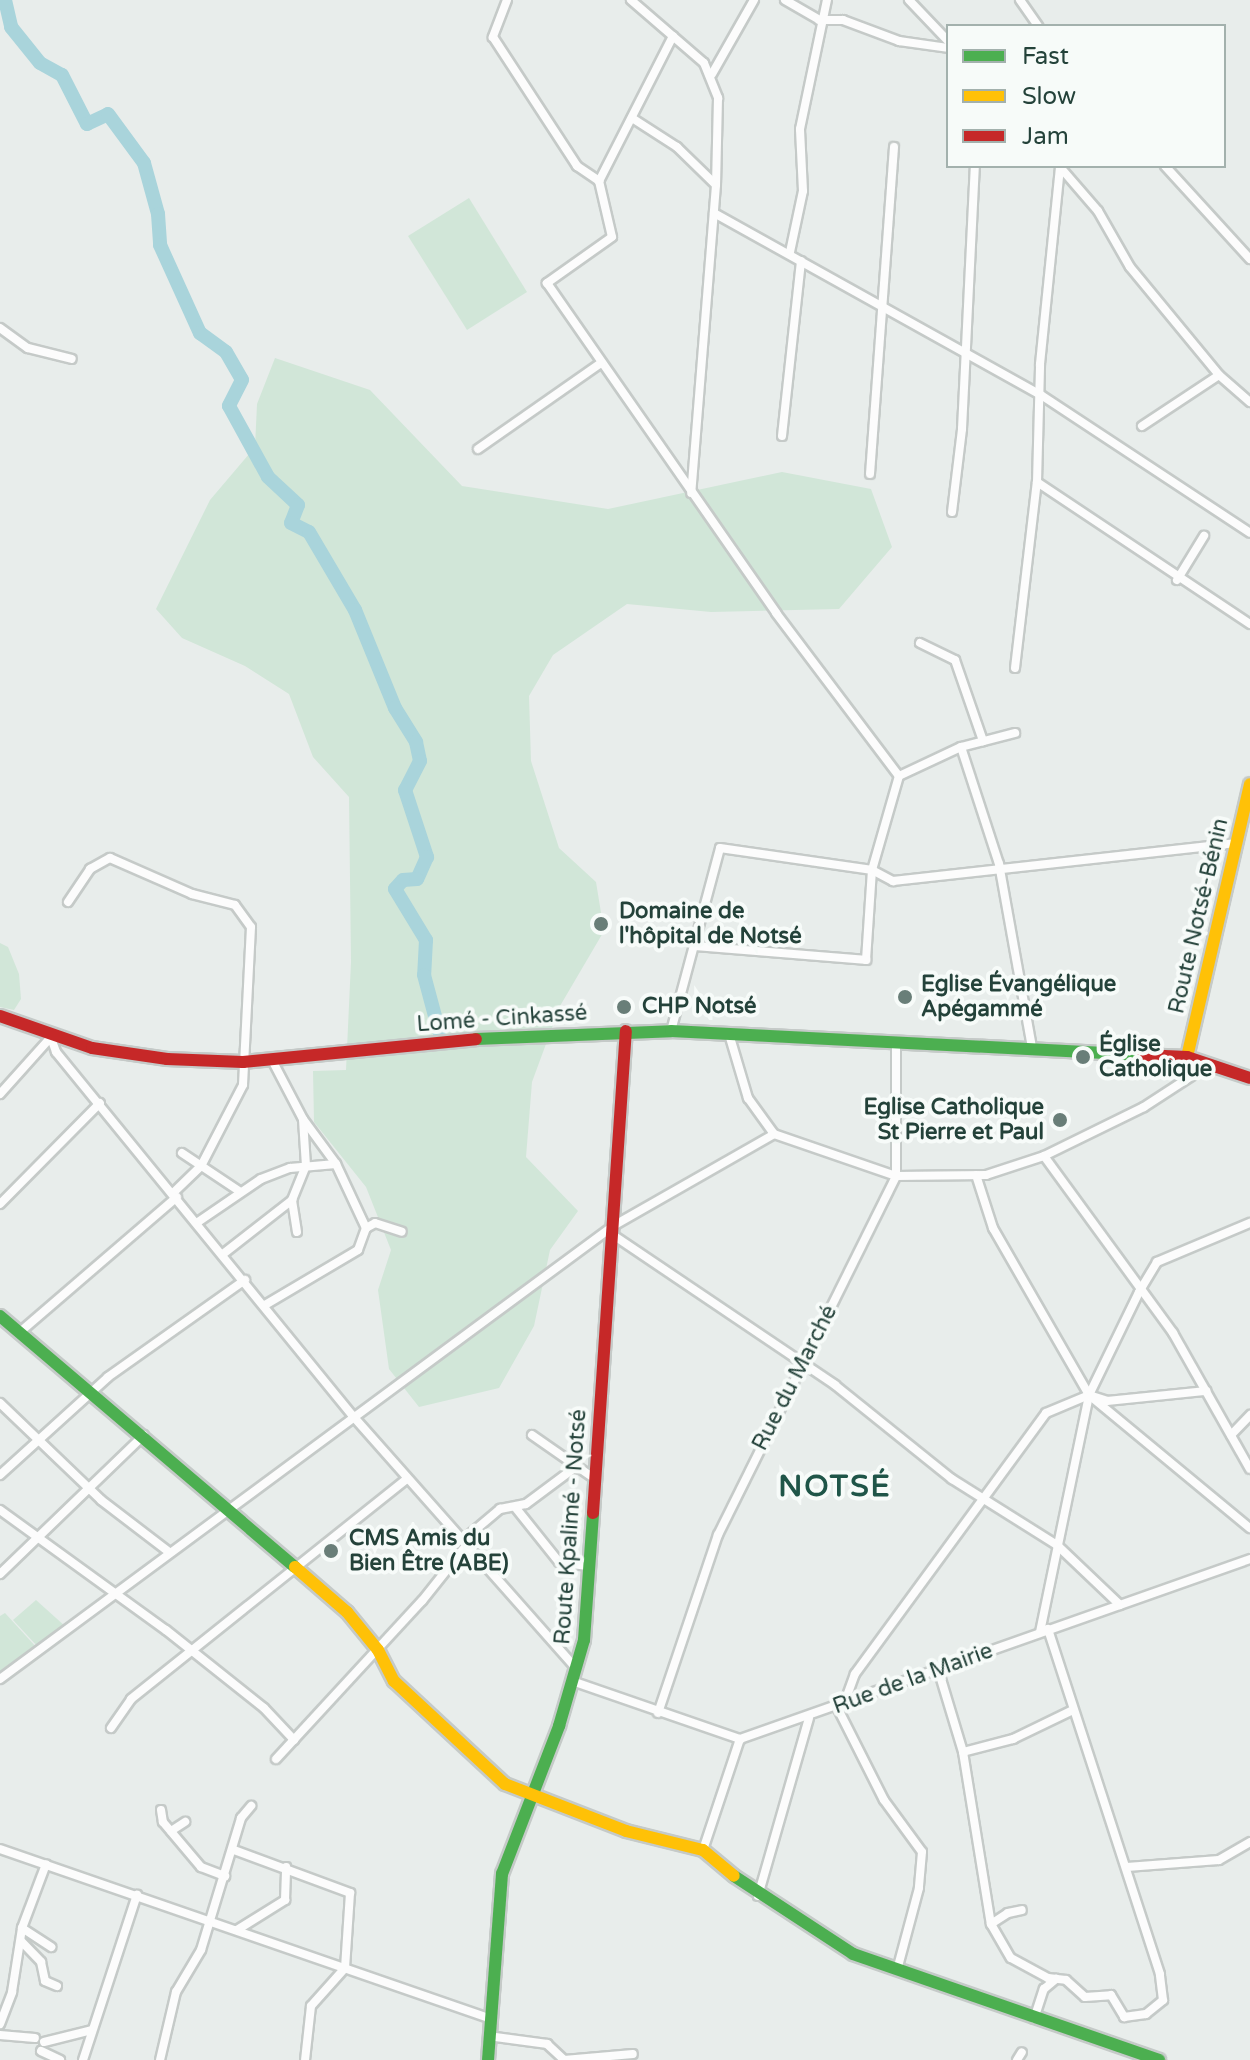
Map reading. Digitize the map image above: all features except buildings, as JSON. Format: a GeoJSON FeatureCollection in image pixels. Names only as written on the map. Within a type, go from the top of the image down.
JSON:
{"type":"FeatureCollection","features":[{"type":"Feature","properties":{"kind":"main road","name":"Route Notsé-Bénin"},"geometry":{"type":"LineString","coordinates":[[1187,1057],[1250,784]]}},
{"type":"Feature","properties":{"kind":"main road","name":"Lomé - Cinkassé"},"geometry":{"type":"LineString","coordinates":[[0,1016],[52,1037],[131,1055],[243,1062],[508,1036],[671,1031],[896,1039],[1187,1057],[1250,1078]]}},
{"type":"Feature","properties":{"kind":"main road","name":"Route Kpalimé - Notsé"},"geometry":{"type":"LineString","coordinates":[[488,2060],[502,1874],[576,1676],[589,1566],[626,1031]]}},
{"type":"Feature","properties":{"kind":"main road"},"geometry":{"type":"LineString","coordinates":[[0,1316],[144,1435],[347,1612],[378,1650],[394,1681],[427,1716],[505,1784],[626,1831],[703,1850],[758,1896],[853,1954],[1159,2060]]}},
{"type":"Feature","properties":{"kind":"street"},"geometry":{"type":"LineString","coordinates":[[507,0],[493,37],[577,166],[599,181]]}},
{"type":"Feature","properties":{"kind":"street"},"geometry":{"type":"LineString","coordinates":[[631,0],[712,74],[718,98],[716,185],[691,494]]}},
{"type":"Feature","properties":{"kind":"street"},"geometry":{"type":"LineString","coordinates":[[712,74],[754,0]]}},
{"type":"Feature","properties":{"kind":"street"},"geometry":{"type":"LineString","coordinates":[[785,0],[819,20],[843,20],[899,41],[946,48]]}},
{"type":"Feature","properties":{"kind":"street"},"geometry":{"type":"LineString","coordinates":[[790,252],[803,191],[800,129],[819,20],[827,0]]}},
{"type":"Feature","properties":{"kind":"street"},"geometry":{"type":"LineString","coordinates":[[909,0],[946,39]]}},
{"type":"Feature","properties":{"kind":"street"},"geometry":{"type":"LineString","coordinates":[[1020,0],[1037,24]]}},
{"type":"Feature","properties":{"kind":"street"},"geometry":{"type":"LineString","coordinates":[[673,36],[599,181],[612,237],[547,283],[691,494],[899,776]]}},
{"type":"Feature","properties":{"kind":"street"},"geometry":{"type":"LineString","coordinates":[[632,118],[677,147],[716,185]]}},
{"type":"Feature","properties":{"kind":"street"},"geometry":{"type":"LineString","coordinates":[[870,474],[894,147]]}},
{"type":"Feature","properties":{"kind":"street"},"geometry":{"type":"LineString","coordinates":[[952,512],[962,429],[962,349],[975,168]]}},
{"type":"Feature","properties":{"kind":"street"},"geometry":{"type":"LineString","coordinates":[[1015,668],[1037,482],[1060,168]]}},
{"type":"Feature","properties":{"kind":"street"},"geometry":{"type":"LineString","coordinates":[[1062,168],[1098,211],[1130,267],[1219,375],[1250,402]]}},
{"type":"Feature","properties":{"kind":"street"},"geometry":{"type":"LineString","coordinates":[[1167,168],[1250,259]]}},
{"type":"Feature","properties":{"kind":"street"},"geometry":{"type":"LineString","coordinates":[[714,213],[790,252],[884,310],[962,349],[1000,377],[1041,395],[1250,533]]}},
{"type":"Feature","properties":{"kind":"street"},"geometry":{"type":"LineString","coordinates":[[782,436],[801,261]]}},
{"type":"Feature","properties":{"kind":"street"},"geometry":{"type":"LineString","coordinates":[[0,328],[28,348],[72,359]]}},
{"type":"Feature","properties":{"kind":"street"},"geometry":{"type":"LineString","coordinates":[[478,449],[601,363]]}},
{"type":"Feature","properties":{"kind":"street"},"geometry":{"type":"LineString","coordinates":[[1142,426],[1219,375]]}},
{"type":"Feature","properties":{"kind":"street"},"geometry":{"type":"LineString","coordinates":[[1037,482],[1122,536],[1177,580],[1250,624]]}},
{"type":"Feature","properties":{"kind":"street"},"geometry":{"type":"LineString","coordinates":[[1177,580],[1204,536]]}},
{"type":"Feature","properties":{"kind":"street"},"geometry":{"type":"LineString","coordinates":[[920,643],[955,660],[983,741]]}},
{"type":"Feature","properties":{"kind":"street"},"geometry":{"type":"LineString","coordinates":[[696,946],[866,960],[872,870],[899,776],[961,747],[1015,733]]}},
{"type":"Feature","properties":{"kind":"street"},"geometry":{"type":"LineString","coordinates":[[961,747],[1000,870],[1032,1047]]}},
{"type":"Feature","properties":{"kind":"street"},"geometry":{"type":"LineString","coordinates":[[671,1031],[720,848],[872,870],[893,881],[1236,843]]}},
{"type":"Feature","properties":{"kind":"street"},"geometry":{"type":"LineString","coordinates":[[20,1332],[175,1195],[201,1166],[243,1085],[251,927],[244,912],[110,858],[90,869],[68,902]]}},
{"type":"Feature","properties":{"kind":"street"},"geometry":{"type":"LineString","coordinates":[[729,1033],[748,1098],[774,1134],[896,1176],[976,1175],[1044,1156],[1144,1107],[1211,1063]]}},
{"type":"Feature","properties":{"kind":"street"},"geometry":{"type":"LineString","coordinates":[[0,1094],[52,1037]]}},
{"type":"Feature","properties":{"kind":"street"},"geometry":{"type":"LineString","coordinates":[[52,1037],[56,1052],[198,1222],[352,1415],[576,1676],[658,1713],[740,1739],[703,1850]]}},
{"type":"Feature","properties":{"kind":"street","name":"Rue du Marché"},"geometry":{"type":"LineString","coordinates":[[658,1713],[718,1535],[896,1176],[896,1039]]}},
{"type":"Feature","properties":{"kind":"street"},"geometry":{"type":"LineString","coordinates":[[272,1060],[303,1119],[336,1164],[366,1228]]}},
{"type":"Feature","properties":{"kind":"street"},"geometry":{"type":"LineString","coordinates":[[0,1204],[100,1103]]}},
{"type":"Feature","properties":{"kind":"street"},"geometry":{"type":"LineString","coordinates":[[223,1254],[292,1200],[306,1166],[303,1119]]}},
{"type":"Feature","properties":{"kind":"street"},"geometry":{"type":"LineString","coordinates":[[0,1679],[352,1415],[613,1231],[774,1134]]}},
{"type":"Feature","properties":{"kind":"street"},"geometry":{"type":"LineString","coordinates":[[182,1153],[239,1191]]}},
{"type":"Feature","properties":{"kind":"street"},"geometry":{"type":"LineString","coordinates":[[1044,1156],[1139,1292],[1173,1333],[1250,1469]]}},
{"type":"Feature","properties":{"kind":"street"},"geometry":{"type":"LineString","coordinates":[[198,1222],[239,1191],[306,1166],[336,1164]]}},
{"type":"Feature","properties":{"kind":"street"},"geometry":{"type":"LineString","coordinates":[[976,1175],[993,1228],[1089,1395],[1250,1528]]}},
{"type":"Feature","properties":{"kind":"street"},"geometry":{"type":"LineString","coordinates":[[292,1200],[297,1232]]}},
{"type":"Feature","properties":{"kind":"street"},"geometry":{"type":"LineString","coordinates":[[265,1305],[358,1250],[366,1228],[375,1223],[402,1232]]}},
{"type":"Feature","properties":{"kind":"street"},"geometry":{"type":"LineString","coordinates":[[938,1669],[963,1752],[991,1924],[1011,1958],[1056,1979],[1066,1980],[1085,1997],[1111,1995],[1124,2017],[1154,2011],[1163,2000],[1160,1974],[1127,1867],[1044,1630],[1057,1545],[1089,1395],[1139,1292],[1157,1262],[1250,1223]]}},
{"type":"Feature","properties":{"kind":"street"},"geometry":{"type":"LineString","coordinates":[[613,1231],[715,1300],[800,1365],[835,1385],[952,1479],[1057,1545],[1120,1605]]}},
{"type":"Feature","properties":{"kind":"street"},"geometry":{"type":"LineString","coordinates":[[0,1475],[92,1393],[245,1280]]}},
{"type":"Feature","properties":{"kind":"street"},"geometry":{"type":"LineString","coordinates":[[897,1970],[919,1888],[922,1852],[884,1800],[841,1705],[855,1674],[1046,1413],[1089,1395],[1107,1401],[1206,1391]]}},
{"type":"Feature","properties":{"kind":"street"},"geometry":{"type":"LineString","coordinates":[[0,1403],[88,1487],[169,1552]]}},
{"type":"Feature","properties":{"kind":"street"},"geometry":{"type":"LineString","coordinates":[[1231,1435],[1250,1415]]}},
{"type":"Feature","properties":{"kind":"street"},"geometry":{"type":"LineString","coordinates":[[0,1574],[42,1539],[88,1487],[144,1435]]}},
{"type":"Feature","properties":{"kind":"street"},"geometry":{"type":"LineString","coordinates":[[532,1435],[595,1479]]}},
{"type":"Feature","properties":{"kind":"street"},"geometry":{"type":"LineString","coordinates":[[276,1759],[378,1650],[464,1544],[500,1509],[515,1507],[577,1466]]}},
{"type":"Feature","properties":{"kind":"street"},"geometry":{"type":"LineString","coordinates":[[111,1728],[131,1699],[407,1479]]}},
{"type":"Feature","properties":{"kind":"street"},"geometry":{"type":"LineString","coordinates":[[515,1507],[559,1562],[589,1566]]}},
{"type":"Feature","properties":{"kind":"street"},"geometry":{"type":"LineString","coordinates":[[0,1510],[116,1593],[264,1708],[294,1740]]}},
{"type":"Feature","properties":{"kind":"street","name":"Rue de la Mairie"},"geometry":{"type":"LineString","coordinates":[[740,1739],[809,1718],[1044,1630],[1250,1559]]}},
{"type":"Feature","properties":{"kind":"street"},"geometry":{"type":"LineString","coordinates":[[963,1752],[1013,1739],[1071,1711]]}},
{"type":"Feature","properties":{"kind":"street"},"geometry":{"type":"LineString","coordinates":[[758,1896],[809,1718]]}},
{"type":"Feature","properties":{"kind":"street"},"geometry":{"type":"LineString","coordinates":[[160,2060],[176,1992],[201,1950],[234,1850],[241,1818],[251,1806]]}},
{"type":"Feature","properties":{"kind":"street"},"geometry":{"type":"LineString","coordinates":[[161,1810],[171,1831],[201,1867],[225,1876]]}},
{"type":"Feature","properties":{"kind":"street"},"geometry":{"type":"LineString","coordinates":[[171,1831],[185,1822]]}},
{"type":"Feature","properties":{"kind":"street"},"geometry":{"type":"LineString","coordinates":[[1127,1867],[1219,1860],[1250,1842]]}},
{"type":"Feature","properties":{"kind":"street"},"geometry":{"type":"LineString","coordinates":[[0,1849],[489,2018]]}},
{"type":"Feature","properties":{"kind":"street"},"geometry":{"type":"LineString","coordinates":[[234,1850],[350,1893],[345,1968],[311,2006],[305,2060]]}},
{"type":"Feature","properties":{"kind":"street"},"geometry":{"type":"LineString","coordinates":[[46,1864],[22,1928],[0,2035],[40,2044],[60,2060]]}},
{"type":"Feature","properties":{"kind":"street"},"geometry":{"type":"LineString","coordinates":[[237,1930],[285,1900],[286,1867]]}},
{"type":"Feature","properties":{"kind":"street"},"geometry":{"type":"LineString","coordinates":[[83,2060],[137,1895]]}},
{"type":"Feature","properties":{"kind":"street"},"geometry":{"type":"LineString","coordinates":[[991,1924],[1022,1910]]}},
{"type":"Feature","properties":{"kind":"street"},"geometry":{"type":"LineString","coordinates":[[22,1928],[51,1947]]}},
{"type":"Feature","properties":{"kind":"street"},"geometry":{"type":"LineString","coordinates":[[21,1941],[41,1962],[45,1981],[57,1986]]}},
{"type":"Feature","properties":{"kind":"street"},"geometry":{"type":"LineString","coordinates":[[1034,2019],[1044,1989],[1056,1979]]}},
{"type":"Feature","properties":{"kind":"street"},"geometry":{"type":"LineString","coordinates":[[40,2044],[92,2030]]}},
{"type":"Feature","properties":{"kind":"street"},"geometry":{"type":"LineString","coordinates":[[488,2036],[547,2044],[564,2060],[633,2054]]}},
{"type":"Feature","properties":{"kind":"green space"},"geometry":{"type":"Polygon","coordinates":[[[469,198],[527,292],[467,330],[408,236],[469,198]]]}},
{"type":"Feature","properties":{"kind":"green space"},"geometry":{"type":"Polygon","coordinates":[[[275,358],[370,390],[462,486],[608,509],[782,472],[871,489],[892,547],[839,609],[711,612],[627,604],[553,655],[529,696],[531,761],[559,848],[596,882],[604,931],[560,1006],[532,1082],[526,1157],[578,1211],[550,1250],[534,1326],[499,1388],[419,1407],[389,1369],[378,1290],[391,1250],[366,1187],[314,1122],[313,1071],[346,1070],[351,962],[349,797],[313,757],[289,694],[245,666],[182,638],[156,609],[210,500],[255,447],[257,404],[275,358]]]}},
{"type":"Feature","properties":{"kind":"green space"},"geometry":{"type":"Polygon","coordinates":[[[0,943],[8,947],[19,974],[21,999],[14,1010],[0,1007],[0,943]]]}},
{"type":"Feature","properties":{"kind":"green space"},"geometry":{"type":"Polygon","coordinates":[[[36,1600],[66,1627],[38,1647],[13,1620],[36,1600]]]}},
{"type":"Feature","properties":{"kind":"green space"},"geometry":{"type":"Polygon","coordinates":[[[5,1613],[37,1648],[0,1673],[0,1616],[5,1613]]]}},
{"type":"Feature","properties":{"kind":"waterway"},"geometry":{"type":"LineString","coordinates":[[5,0],[11,27],[40,63],[62,75],[87,124],[108,114],[144,163],[158,214],[160,245],[200,333],[226,352],[242,380],[229,406],[268,477],[298,505],[291,523],[309,532],[355,610],[395,708],[416,742],[420,761],[405,790],[427,857],[417,879],[403,880],[395,889],[426,940],[424,975],[439,1031]]}},
{"type":"Feature","properties":{"kind":"traffic: fast"},"geometry":{"type":"LineString","coordinates":[[476,1039],[671,1031],[1143,1055]]}},
{"type":"Feature","properties":{"kind":"traffic: fast"},"geometry":{"type":"LineString","coordinates":[[0,1316],[295,1567]]}},
{"type":"Feature","properties":{"kind":"traffic: fast"},"geometry":{"type":"LineString","coordinates":[[488,2060],[502,1874],[559,1726],[584,1640],[593,1513]]}},
{"type":"Feature","properties":{"kind":"traffic: fast"},"geometry":{"type":"LineString","coordinates":[[734,1876],[853,1954],[1159,2060]]}},
{"type":"Feature","properties":{"kind":"traffic: slow"},"geometry":{"type":"LineString","coordinates":[[1187,1057],[1250,784]]}},
{"type":"Feature","properties":{"kind":"traffic: slow"},"geometry":{"type":"LineString","coordinates":[[295,1567],[347,1612],[378,1650],[394,1681],[505,1784],[626,1831],[703,1850],[734,1876]]}},
{"type":"Feature","properties":{"kind":"traffic: jam"},"geometry":{"type":"LineString","coordinates":[[0,1016],[92,1048],[167,1059],[243,1062],[476,1039]]}},
{"type":"Feature","properties":{"kind":"traffic: jam"},"geometry":{"type":"LineString","coordinates":[[593,1513],[626,1031]]}},
{"type":"Feature","properties":{"kind":"traffic: jam"},"geometry":{"type":"LineString","coordinates":[[1143,1055],[1187,1057],[1250,1078]]}},
{"type":"Feature","properties":{"kind":"place","name":"Domaine de l'hôpital de Notsé"},"geometry":{"type":"Point","coordinates":[601,924]}},
{"type":"Feature","properties":{"kind":"place","name":"Eglise Évangélique Apégammé"},"geometry":{"type":"Point","coordinates":[905,997]}},
{"type":"Feature","properties":{"kind":"place","name":"CHP Notsé"},"geometry":{"type":"Point","coordinates":[624,1007]}},
{"type":"Feature","properties":{"kind":"place","name":"Église Catholique"},"geometry":{"type":"Point","coordinates":[1083,1057]}},
{"type":"Feature","properties":{"kind":"place","name":"Eglise Catholique St Pierre et Paul"},"geometry":{"type":"Point","coordinates":[1060,1120]}},
{"type":"Feature","properties":{"kind":"place","name":"CMS Amis du Bien Être (ABE)"},"geometry":{"type":"Point","coordinates":[331,1551]}},
{"type":"Feature","properties":{"kind":"district","name":"NOTSÉ"},"geometry":{"type":"Point","coordinates":[835,1487]}}]}
